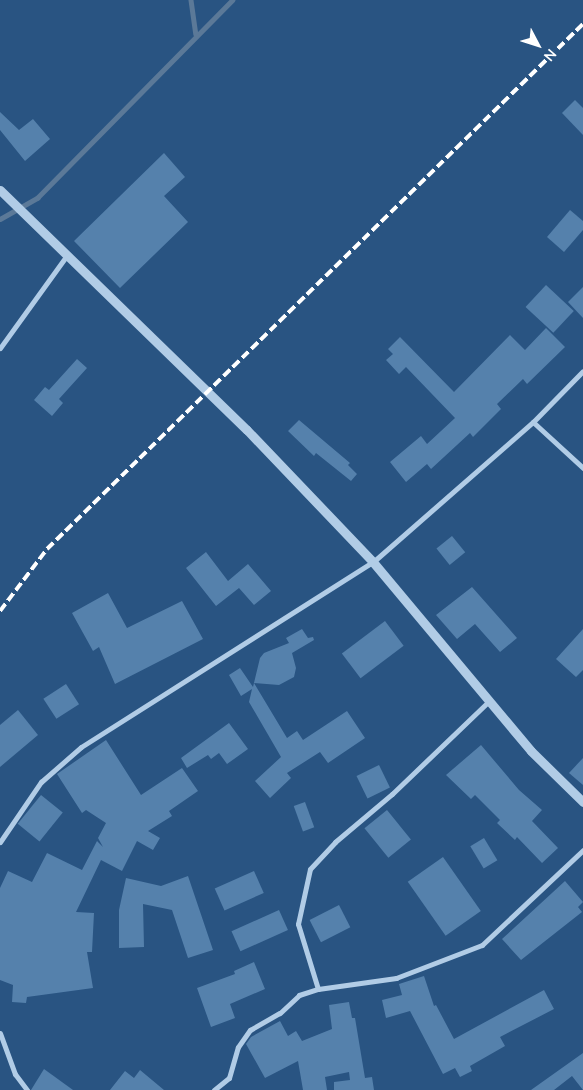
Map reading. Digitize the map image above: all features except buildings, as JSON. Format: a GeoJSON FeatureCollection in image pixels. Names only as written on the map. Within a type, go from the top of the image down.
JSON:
{"type":"FeatureCollection","features":[{"type":"Feature","properties":{"kind":"street"},"geometry":{"type":"LineString","coordinates":[[0,190],[247,430],[373,562],[531,751],[583,802]]}},
{"type":"Feature","properties":{"kind":"street"},"geometry":{"type":"LineString","coordinates":[[0,348],[68,255]]}},
{"type":"Feature","properties":{"kind":"street"},"geometry":{"type":"LineString","coordinates":[[0,842],[41,782],[81,747],[373,562],[533,422],[583,371]]}},
{"type":"Feature","properties":{"kind":"street"},"geometry":{"type":"LineString","coordinates":[[533,422],[583,468]]}},
{"type":"Feature","properties":{"kind":"street"},"geometry":{"type":"LineString","coordinates":[[318,989],[298,924],[310,869],[335,842],[392,794],[489,701]]}},
{"type":"Feature","properties":{"kind":"street"},"geometry":{"type":"LineString","coordinates":[[214,1090],[229,1078],[238,1047],[250,1030],[280,1013],[299,995],[318,989],[396,978],[482,945],[583,850]]}},
{"type":"Feature","properties":{"kind":"street"},"geometry":{"type":"LineString","coordinates":[[0,1033],[15,1074],[27,1090]]}},
{"type":"Feature","properties":{"kind":"waterway"},"geometry":{"type":"LineString","coordinates":[[191,0],[196,34]]}},
{"type":"Feature","properties":{"kind":"waterway"},"geometry":{"type":"LineString","coordinates":[[0,219],[37,198],[232,0]]}},
{"type":"Feature","properties":{"kind":"railway"},"geometry":{"type":"LineString","coordinates":[[0,611],[47,549],[583,24]]}}]}
